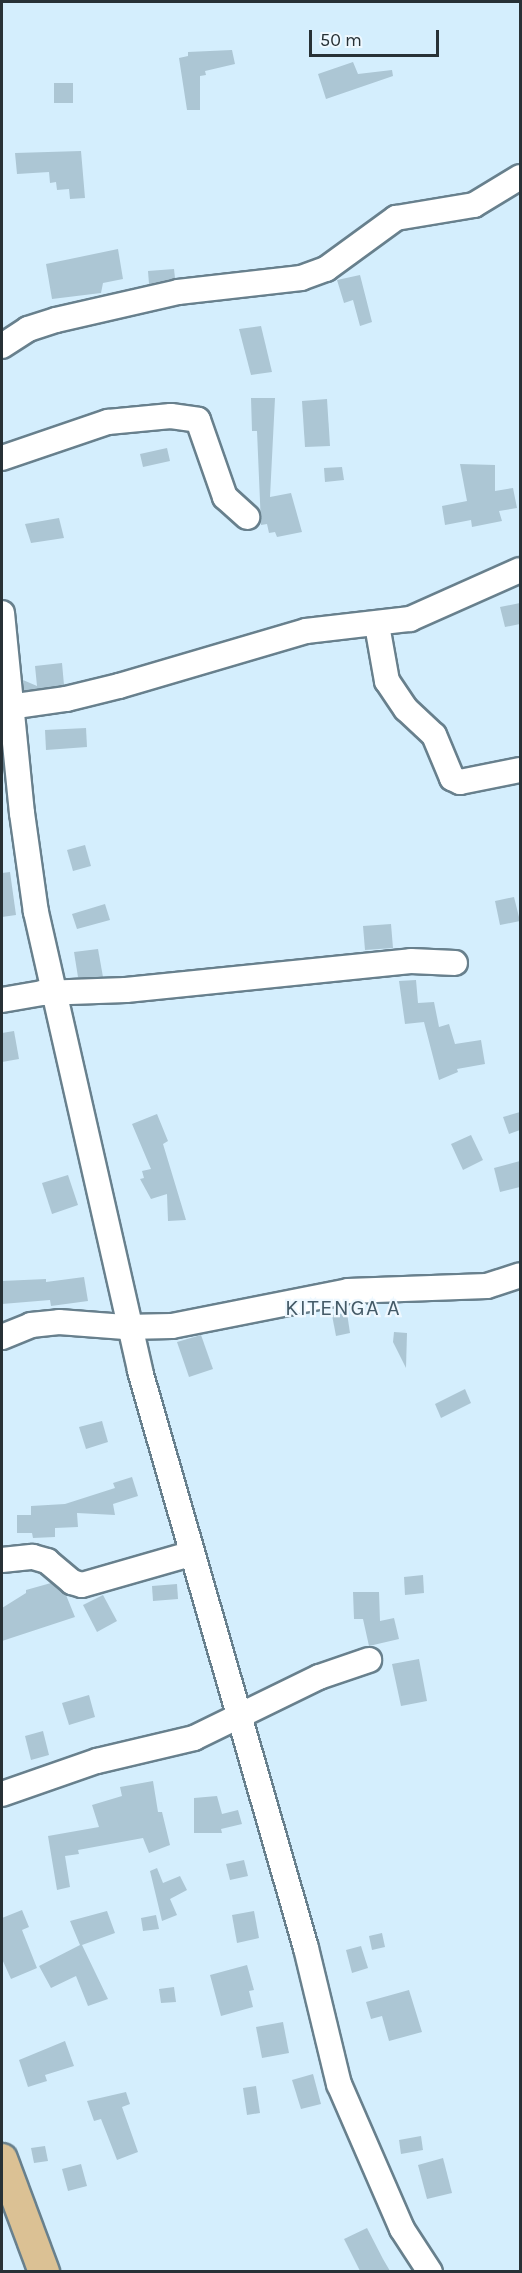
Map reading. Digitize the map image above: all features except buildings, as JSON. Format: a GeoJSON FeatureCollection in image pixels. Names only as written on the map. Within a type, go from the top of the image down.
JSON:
{"type":"FeatureCollection","features":[{"type":"Feature","properties":{"kind":"main road"},"geometry":{"type":"LineString","coordinates":[[2,2159],[44,2271]]}},
{"type":"Feature","properties":{"kind":"street"},"geometry":{"type":"LineString","coordinates":[[2,346],[28,330],[56,320],[178,292],[301,278],[326,269],[396,218],[474,205],[520,177]]}},
{"type":"Feature","properties":{"kind":"street"},"geometry":{"type":"LineString","coordinates":[[2,458],[108,422],[171,416],[198,420],[225,497],[247,517]]}},
{"type":"Feature","properties":{"kind":"street"},"geometry":{"type":"LineString","coordinates":[[6,708],[119,686],[306,631],[376,626],[410,619],[520,570]]}},
{"type":"Feature","properties":{"kind":"street"},"geometry":{"type":"LineString","coordinates":[[2,613],[6,708],[36,912],[130,1327],[190,1554],[240,1717],[339,2084],[368,2158],[402,2229],[430,2271]]}},
{"type":"Feature","properties":{"kind":"street"},"geometry":{"type":"LineString","coordinates":[[376,626],[387,681],[406,709],[434,735],[452,778],[460,782],[520,770]]}},
{"type":"Feature","properties":{"kind":"street"},"geometry":{"type":"LineString","coordinates":[[2,1000],[55,993],[126,990],[411,961],[455,963]]}},
{"type":"Feature","properties":{"kind":"street"},"geometry":{"type":"LineString","coordinates":[[2,1336],[31,1325],[59,1322],[130,1327],[171,1326],[348,1291],[487,1286],[520,1275]]}},
{"type":"Feature","properties":{"kind":"street"},"geometry":{"type":"LineString","coordinates":[[2,1560],[33,1557],[47,1561],[72,1582],[82,1585],[190,1554]]}},
{"type":"Feature","properties":{"kind":"street"},"geometry":{"type":"LineString","coordinates":[[2,1794],[97,1761],[194,1738],[320,1677],[369,1660]]}},
{"type":"Feature","properties":{"kind":"district","name":"KITENGA A"},"geometry":{"type":"Point","coordinates":[343,1309]}}]}
